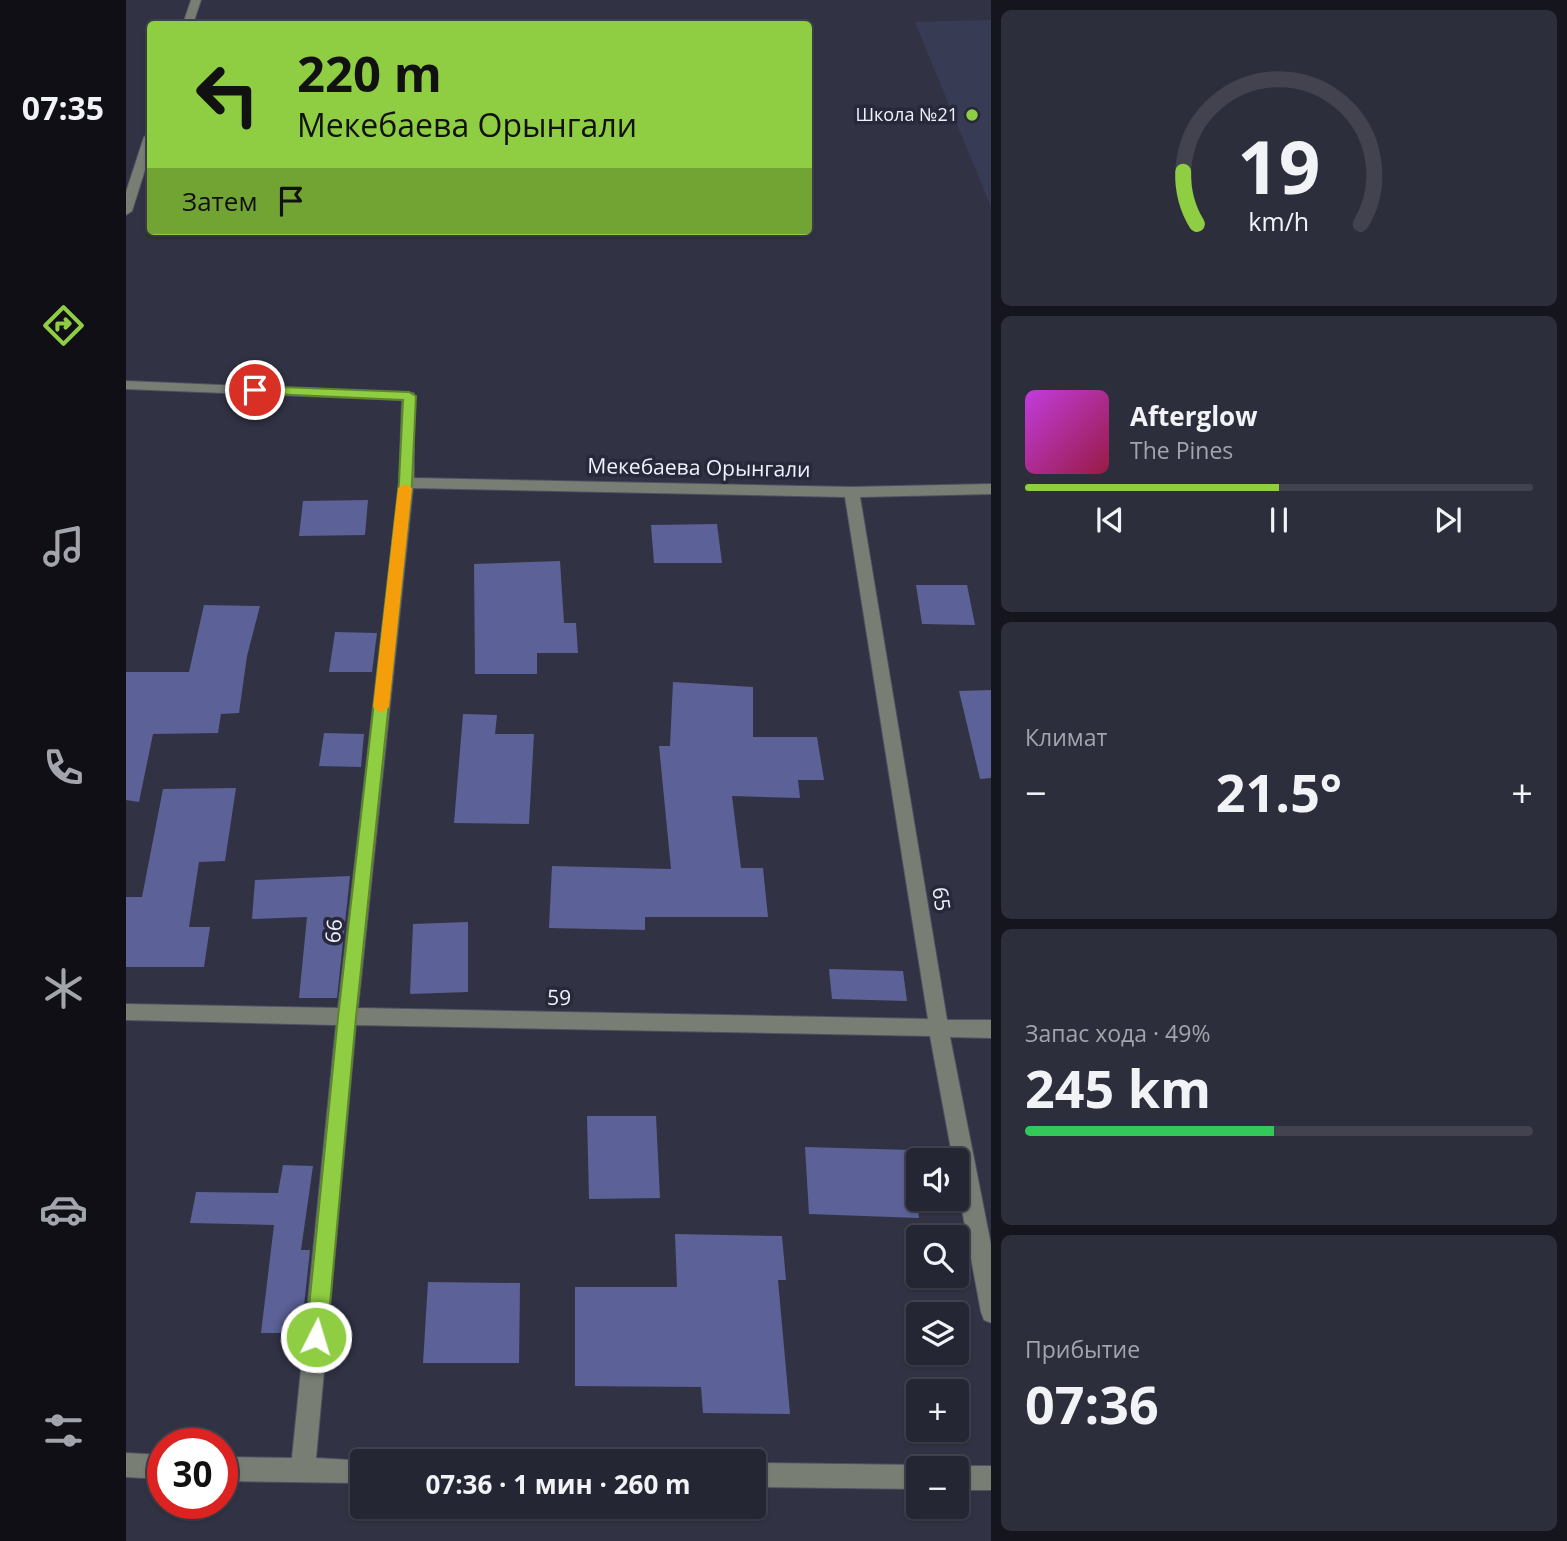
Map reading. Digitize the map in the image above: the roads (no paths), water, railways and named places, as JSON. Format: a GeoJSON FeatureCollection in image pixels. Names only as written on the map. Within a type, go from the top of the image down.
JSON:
{"type":"FeatureCollection","features":[{"type":"Feature","properties":{"kind":"street"},"geometry":{"type":"LineString","coordinates":[[189,21],[196,0]]}},
{"type":"Feature","properties":{"kind":"street"},"geometry":{"type":"LineString","coordinates":[[126,211],[147,146]]}},
{"type":"Feature","properties":{"kind":"street","name":"66"},"geometry":{"type":"LineString","coordinates":[[126,385],[409,396],[405,483],[347,1017],[303,1471]]}},
{"type":"Feature","properties":{"kind":"street","name":"Мекебаева Орынгали"},"geometry":{"type":"LineString","coordinates":[[405,483],[852,492],[991,489]]}},
{"type":"Feature","properties":{"kind":"street","name":"65"},"geometry":{"type":"LineString","coordinates":[[852,492],[939,1029],[991,1312]]}},
{"type":"Feature","properties":{"kind":"street","name":"59"},"geometry":{"type":"LineString","coordinates":[[126,1012],[991,1029]]}},
{"type":"Feature","properties":{"kind":"street"},"geometry":{"type":"LineString","coordinates":[[126,1465],[147,1466]]}},
{"type":"Feature","properties":{"kind":"street"},"geometry":{"type":"LineString","coordinates":[[238,1469],[350,1471]]}},
{"type":"Feature","properties":{"kind":"street"},"geometry":{"type":"LineString","coordinates":[[766,1475],[906,1477]]}},
{"type":"Feature","properties":{"kind":"street"},"geometry":{"type":"LineString","coordinates":[[969,1478],[991,1478]]}},
{"type":"Feature","properties":{"kind":"place","name":"Школа №21"},"geometry":{"type":"Point","coordinates":[972,115]}}]}
